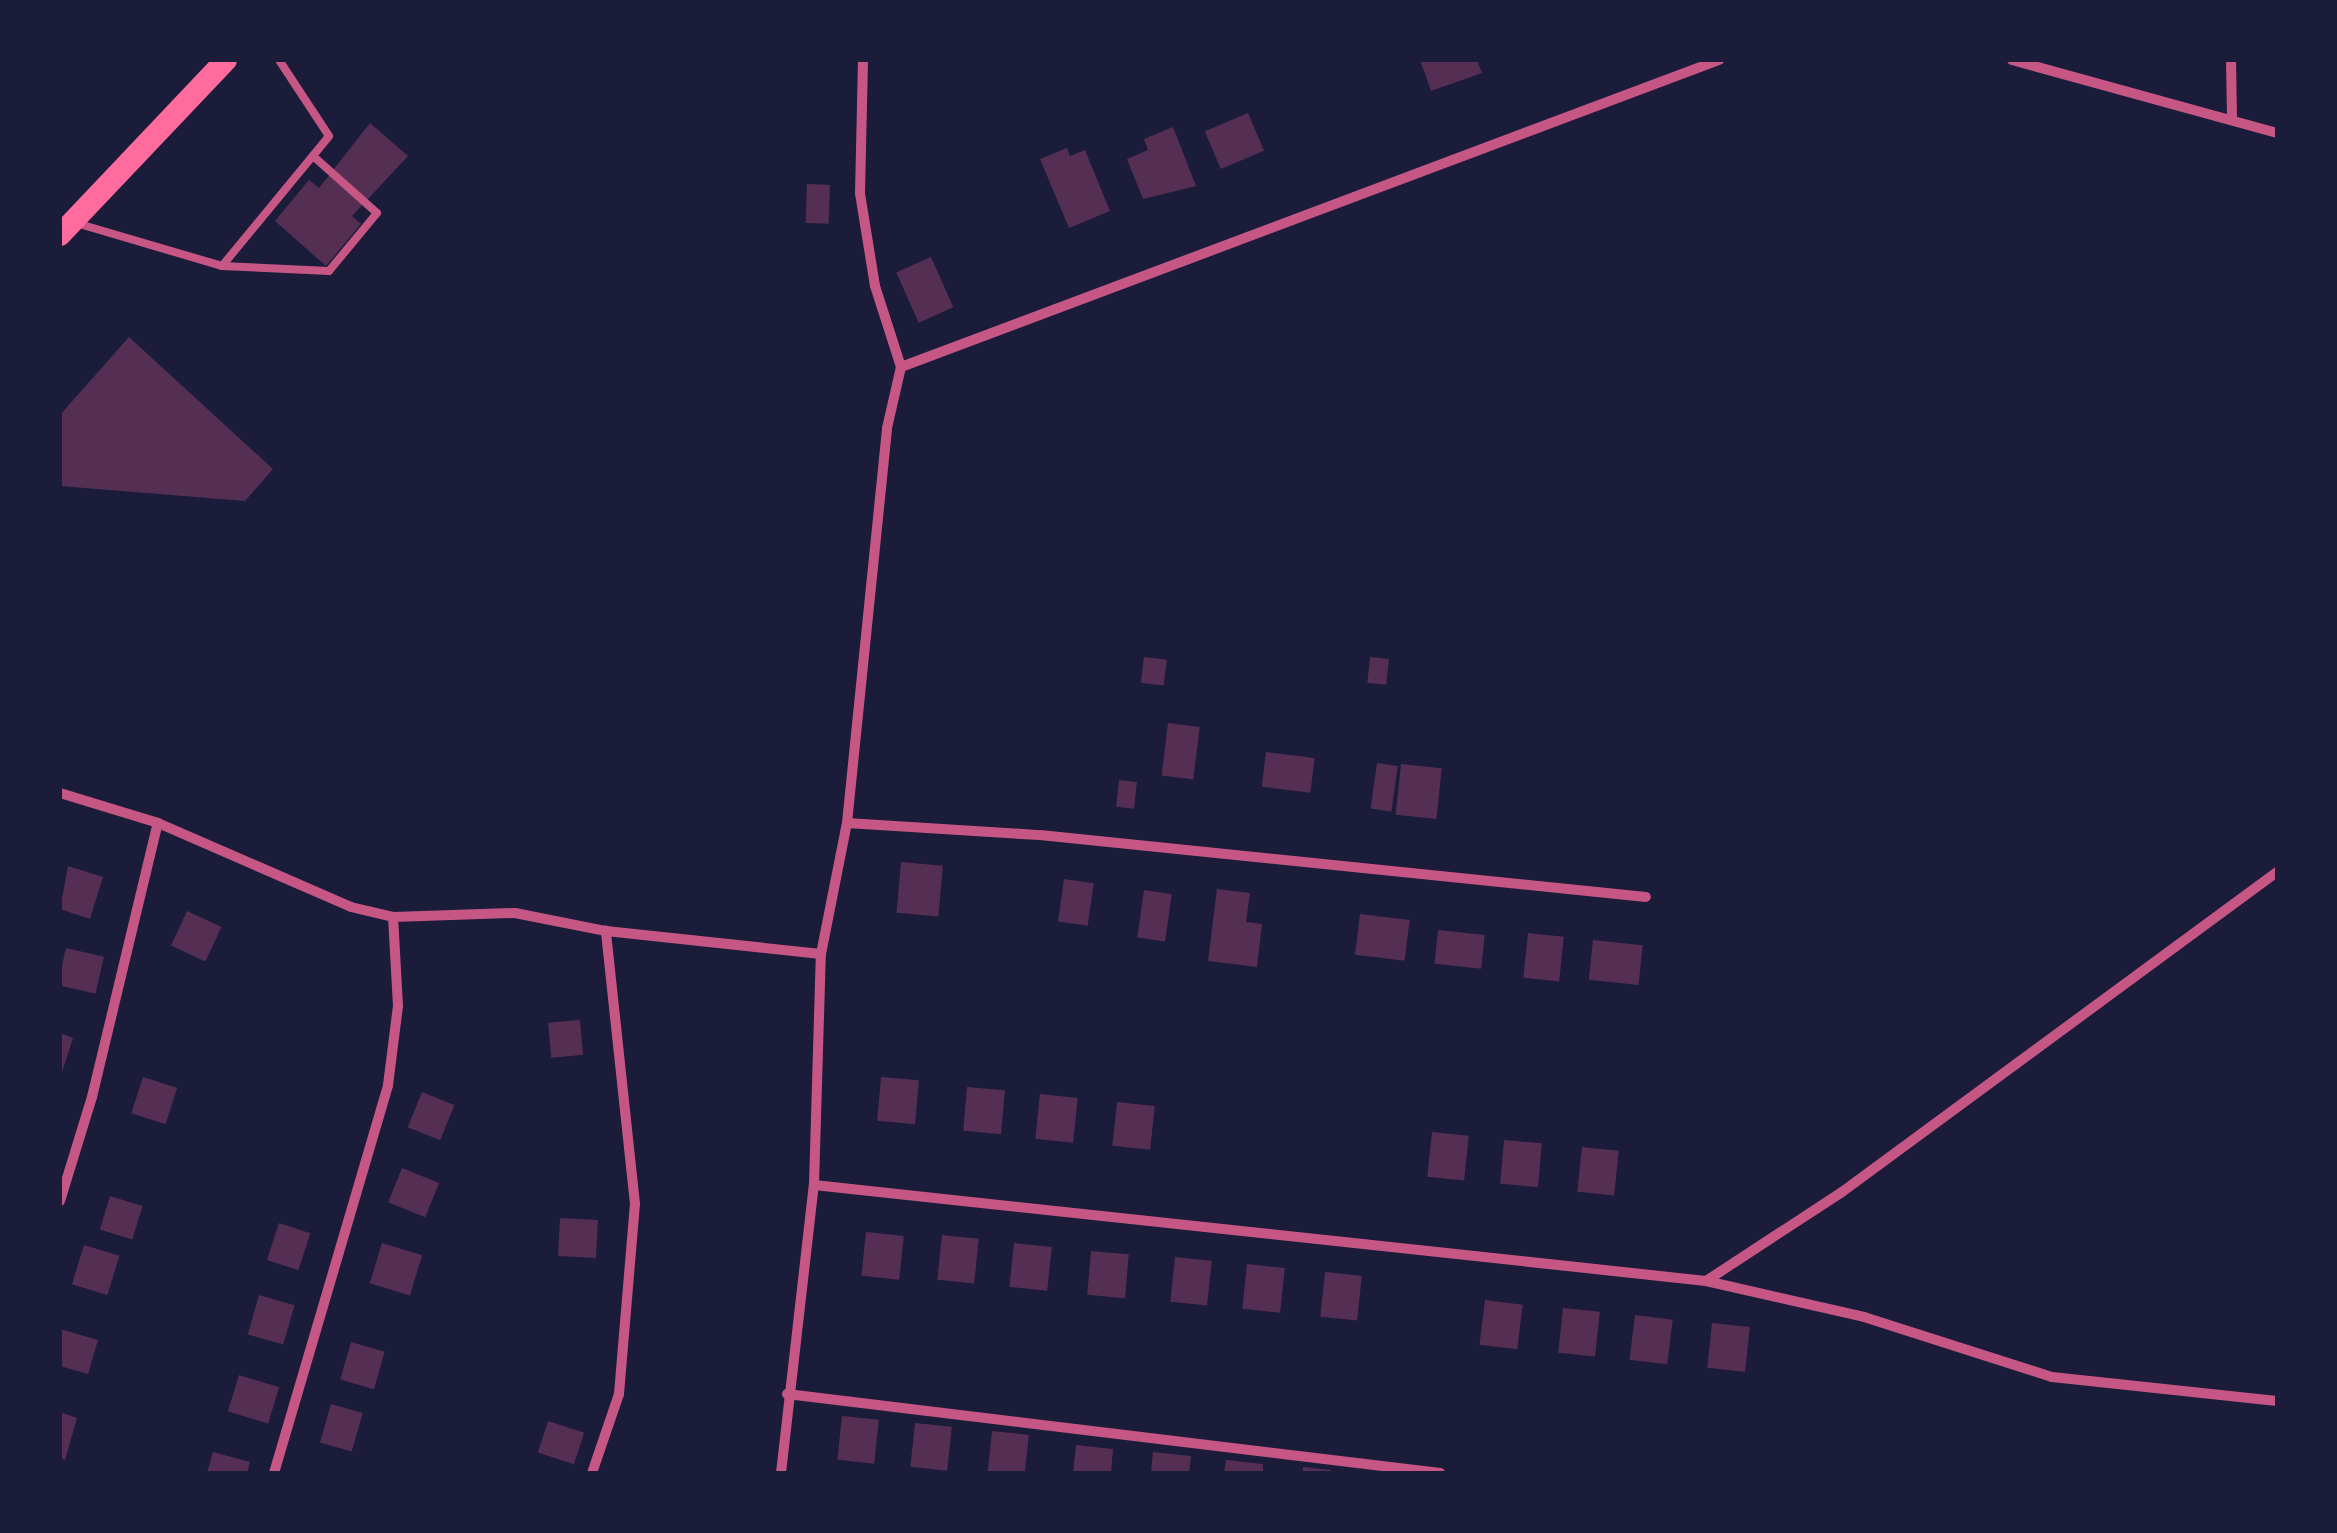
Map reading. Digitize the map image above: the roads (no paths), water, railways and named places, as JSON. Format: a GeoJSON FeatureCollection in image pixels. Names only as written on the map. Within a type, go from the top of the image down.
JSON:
{"type":"FeatureCollection","features":[{"type":"Feature","properties":{"kind":"main road"},"geometry":{"type":"LineString","coordinates":[[66,228],[217,65]]}},
{"type":"Feature","properties":{"kind":"street"},"geometry":{"type":"LineString","coordinates":[[782,1473],[787,1394],[814,1185],[820,954],[846,823],[887,428],[901,367],[875,286],[860,193],[862,60]]}},
{"type":"Feature","properties":{"kind":"street"},"geometry":{"type":"LineString","coordinates":[[901,367],[1719,60]]}},
{"type":"Feature","properties":{"kind":"street"},"geometry":{"type":"LineString","coordinates":[[2012,60],[2232,116],[2277,133]]}},
{"type":"Feature","properties":{"kind":"street"},"geometry":{"type":"LineString","coordinates":[[2231,60],[2232,116]]}},
{"type":"Feature","properties":{"kind":"street"},"geometry":{"type":"LineString","coordinates":[[60,792],[158,824],[351,907],[392,917],[515,913],[606,931],[820,954]]}},
{"type":"Feature","properties":{"kind":"street"},"geometry":{"type":"LineString","coordinates":[[846,823],[1040,835],[1646,897]]}},
{"type":"Feature","properties":{"kind":"street"},"geometry":{"type":"LineString","coordinates":[[60,1201],[92,1096],[158,824]]}},
{"type":"Feature","properties":{"kind":"street"},"geometry":{"type":"LineString","coordinates":[[1706,1281],[1842,1192],[2277,872]]}},
{"type":"Feature","properties":{"kind":"street"},"geometry":{"type":"LineString","coordinates":[[274,1473],[388,1085],[398,1006],[392,917]]}},
{"type":"Feature","properties":{"kind":"street"},"geometry":{"type":"LineString","coordinates":[[592,1473],[619,1394],[634,1204],[606,931]]}},
{"type":"Feature","properties":{"kind":"street"},"geometry":{"type":"LineString","coordinates":[[814,1185],[1706,1281],[1864,1316],[2052,1377],[2277,1401]]}},
{"type":"Feature","properties":{"kind":"street"},"geometry":{"type":"LineString","coordinates":[[787,1394],[1440,1473]]}},
{"type":"Feature","properties":{"kind":"lane"},"geometry":{"type":"LineString","coordinates":[[222,266],[329,136],[278,60]]}},
{"type":"Feature","properties":{"kind":"lane"},"geometry":{"type":"LineString","coordinates":[[66,228],[222,266],[328,272],[376,213],[313,156]]}}]}
